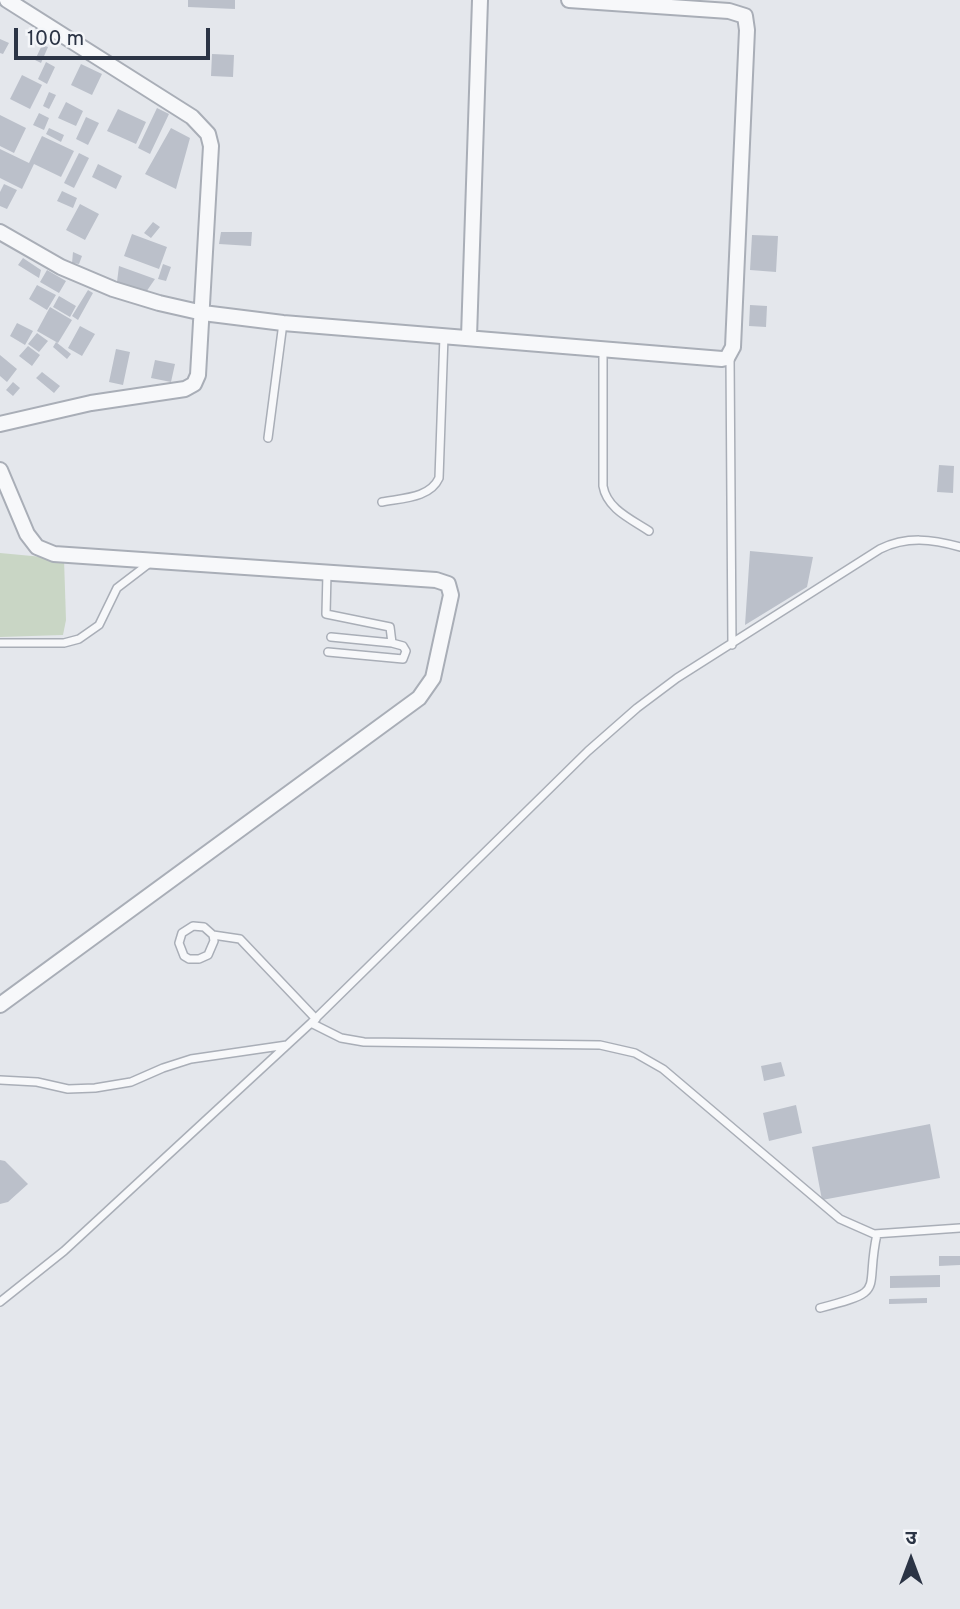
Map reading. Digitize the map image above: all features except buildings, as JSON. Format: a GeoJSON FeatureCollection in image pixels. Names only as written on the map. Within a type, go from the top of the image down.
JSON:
{"type":"FeatureCollection","features":[{"type":"Feature","properties":{"kind":"street"},"geometry":{"type":"LineString","coordinates":[[0,424],[91,403],[186,389],[194,384],[198,375],[203,313],[211,146],[208,134],[192,117],[7,0]]}},
{"type":"Feature","properties":{"kind":"street"},"geometry":{"type":"LineString","coordinates":[[469,337],[480,0]]}},
{"type":"Feature","properties":{"kind":"street"},"geometry":{"type":"LineString","coordinates":[[0,232],[61,267],[104,286],[134,297],[203,313],[283,323],[603,350],[722,359],[730,356],[733,347],[747,44],[745,16],[729,11],[569,0]]}},
{"type":"Feature","properties":{"kind":"street"},"geometry":{"type":"LineString","coordinates":[[0,471],[27,534],[37,547],[54,554],[436,580],[448,584],[451,595],[433,678],[419,698],[0,1005]]}},
{"type":"Feature","properties":{"kind":"lane"},"geometry":{"type":"LineString","coordinates":[[268,438],[283,323]]}},
{"type":"Feature","properties":{"kind":"lane"},"geometry":{"type":"LineString","coordinates":[[382,502],[427,492],[435,487],[439,478],[444,335]]}},
{"type":"Feature","properties":{"kind":"lane"},"geometry":{"type":"LineString","coordinates":[[603,350],[605,497],[611,505],[649,531]]}},
{"type":"Feature","properties":{"kind":"lane"},"geometry":{"type":"LineString","coordinates":[[730,356],[732,645]]}},
{"type":"Feature","properties":{"kind":"lane"},"geometry":{"type":"LineString","coordinates":[[0,1301],[64,1251],[313,1021],[588,751],[637,708],[677,678],[889,545],[920,539],[960,547]]}},
{"type":"Feature","properties":{"kind":"lane"},"geometry":{"type":"LineString","coordinates":[[0,643],[64,643],[79,639],[99,625],[117,588],[155,560]]}},
{"type":"Feature","properties":{"kind":"lane"},"geometry":{"type":"LineString","coordinates":[[328,572],[326,614],[390,627],[392,643]]}},
{"type":"Feature","properties":{"kind":"lane"},"geometry":{"type":"LineString","coordinates":[[328,652],[404,659],[405,647],[392,643],[331,637]]}},
{"type":"Feature","properties":{"kind":"lane"},"geometry":{"type":"LineString","coordinates":[[213,935],[214,940],[208,955],[189,959],[180,950],[182,933],[193,926],[204,928],[213,935],[235,937],[245,942],[313,1021],[351,1041],[600,1045],[635,1054],[663,1069],[840,1219],[859,1229],[877,1234],[960,1228]]}},
{"type":"Feature","properties":{"kind":"lane"},"geometry":{"type":"LineString","coordinates":[[0,1080],[37,1082],[68,1089],[116,1085],[191,1059],[288,1044]]}},
{"type":"Feature","properties":{"kind":"lane"},"geometry":{"type":"LineString","coordinates":[[820,1308],[855,1299],[872,1287],[877,1234]]}},
{"type":"Feature","properties":{"kind":"green space"},"geometry":{"type":"Polygon","coordinates":[[[0,553],[64,559],[66,620],[63,635],[0,637],[0,553]]]}}]}
